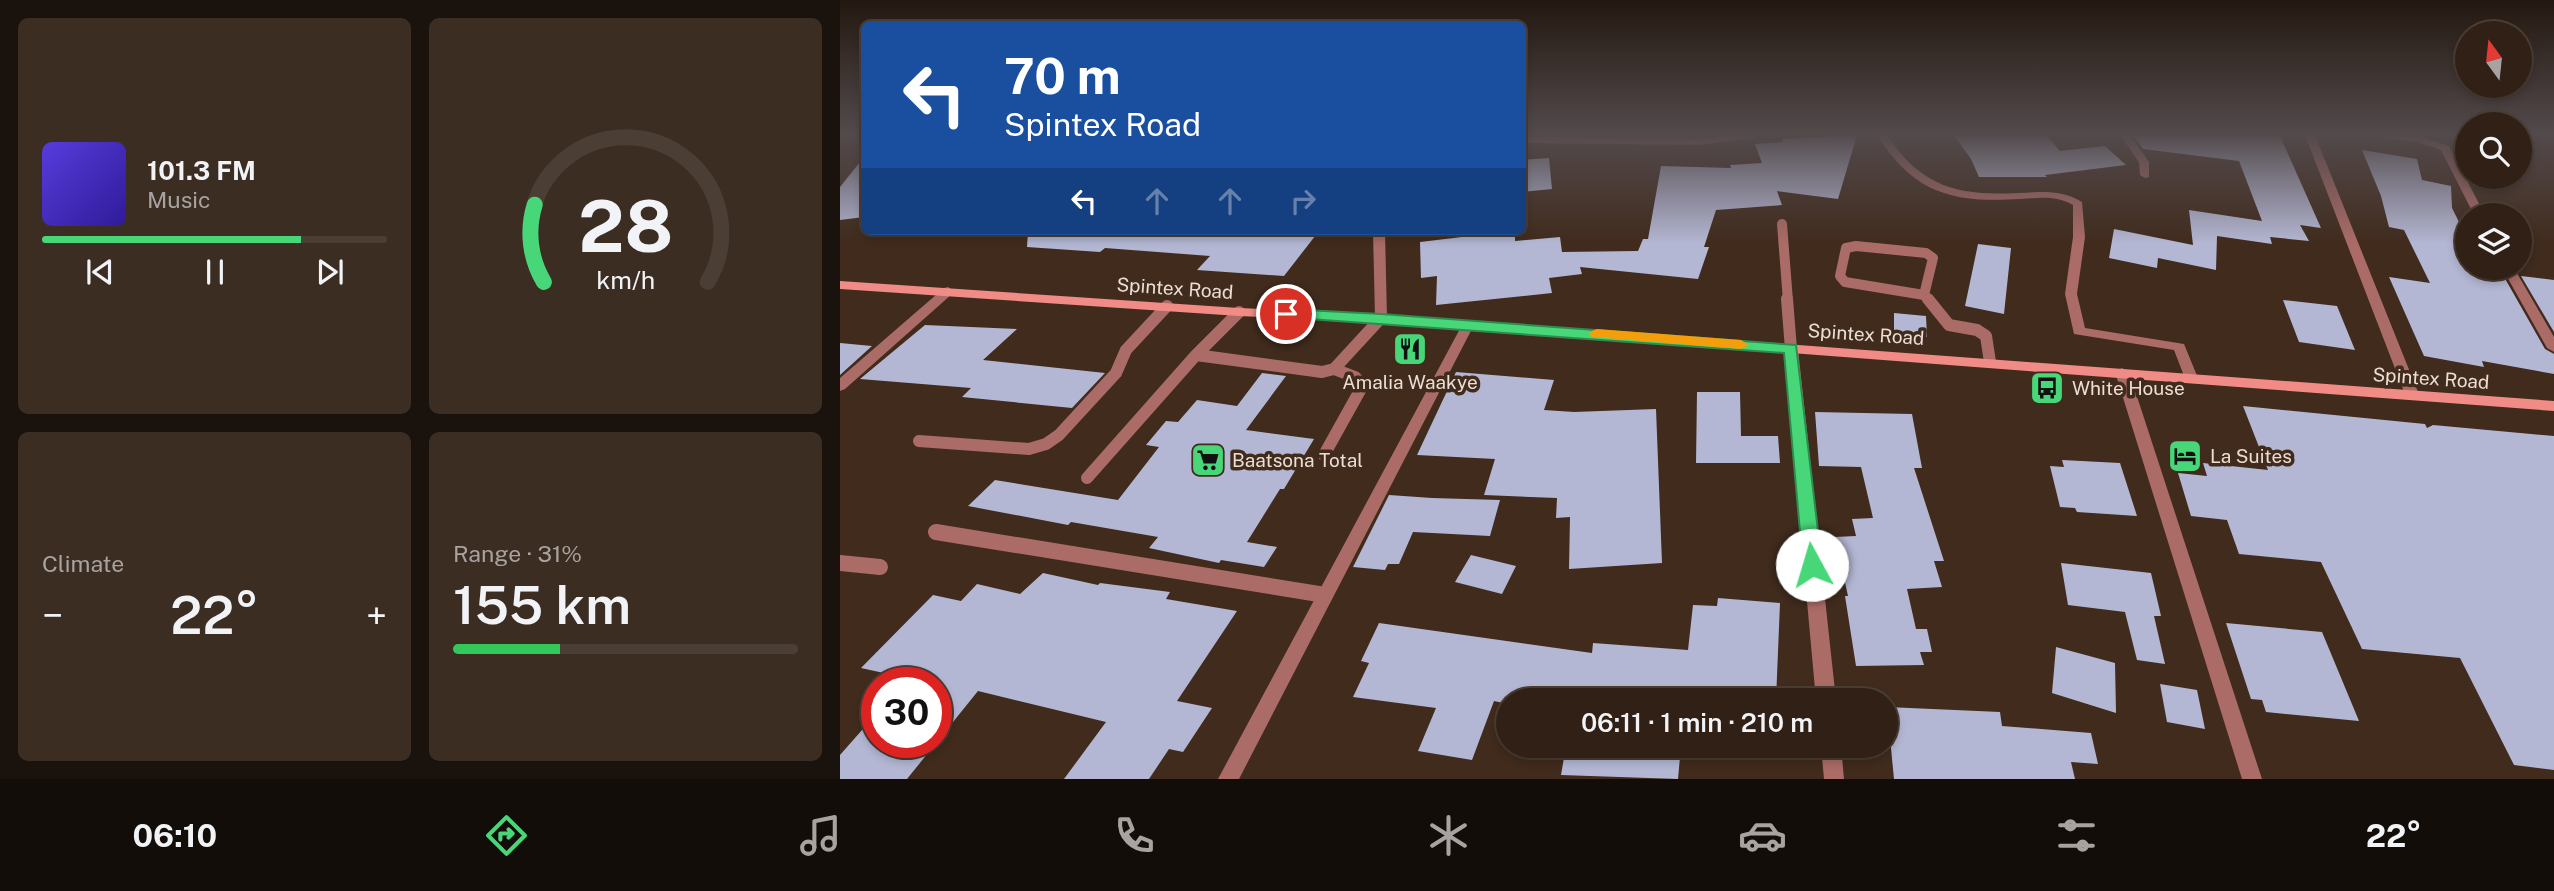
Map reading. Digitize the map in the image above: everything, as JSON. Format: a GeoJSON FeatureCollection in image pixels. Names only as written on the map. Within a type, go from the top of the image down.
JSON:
{"type":"FeatureCollection","features":[{"type":"Feature","properties":{"kind":"main road","name":"Spintex Road"},"geometry":{"type":"LineString","coordinates":[[840,285],[1239,312],[1381,318],[2122,372],[2413,397],[2554,405]]}},
{"type":"Feature","properties":{"kind":"street"},"geometry":{"type":"LineString","coordinates":[[1909,171],[1943,191],[1979,198],[2057,194],[2078,204],[2079,237],[2071,294],[2079,331],[2179,347],[2191,378]]}},
{"type":"Feature","properties":{"kind":"street"},"geometry":{"type":"LineString","coordinates":[[2324,171],[2413,397]]}},
{"type":"Feature","properties":{"kind":"street"},"geometry":{"type":"LineString","coordinates":[[2457,171],[2474,203]]}},
{"type":"Feature","properties":{"kind":"street"},"geometry":{"type":"LineString","coordinates":[[1379,235],[1381,318]]}},
{"type":"Feature","properties":{"kind":"street"},"geometry":{"type":"LineString","coordinates":[[2515,280],[2554,348]]}},
{"type":"Feature","properties":{"kind":"street"},"geometry":{"type":"LineString","coordinates":[[840,386],[948,291]]}},
{"type":"Feature","properties":{"kind":"street"},"geometry":{"type":"LineString","coordinates":[[1228,779],[1468,325]]}},
{"type":"Feature","properties":{"kind":"street"},"geometry":{"type":"LineString","coordinates":[[1791,349],[1825,688]]}},
{"type":"Feature","properties":{"kind":"street"},"geometry":{"type":"LineString","coordinates":[[2122,372],[2252,779]]}},
{"type":"Feature","properties":{"kind":"street"},"geometry":{"type":"LineString","coordinates":[[1831,758],[1834,779]]}},
{"type":"Feature","properties":{"kind":"lane"},"geometry":{"type":"LineString","coordinates":[[1782,224],[1791,349]]}},
{"type":"Feature","properties":{"kind":"lane"},"geometry":{"type":"LineString","coordinates":[[1924,295],[1933,258],[1930,255],[1856,246],[1846,248],[1840,276],[1845,282],[1924,295],[1949,326],[1977,330],[1986,336],[1990,362]]}},
{"type":"Feature","properties":{"kind":"lane"},"geometry":{"type":"LineString","coordinates":[[919,441],[1029,449],[1045,444],[1059,435],[1116,373],[1126,350],[1167,306]]}},
{"type":"Feature","properties":{"kind":"lane"},"geometry":{"type":"LineString","coordinates":[[1087,478],[1196,355],[1239,312]]}},
{"type":"Feature","properties":{"kind":"lane"},"geometry":{"type":"LineString","coordinates":[[1334,369],[1381,318]]}},
{"type":"Feature","properties":{"kind":"lane"},"geometry":{"type":"LineString","coordinates":[[1196,355],[1311,371],[1334,369],[1355,377],[1363,385],[1324,455]]}},
{"type":"Feature","properties":{"kind":"lane"},"geometry":{"type":"LineString","coordinates":[[936,532],[1325,595]]}},
{"type":"Feature","properties":{"kind":"lane"},"geometry":{"type":"LineString","coordinates":[[840,563],[880,566]]}},
{"type":"Feature","properties":{"kind":"building"},"geometry":{"type":"Polygon","coordinates":[[[853,171],[861,171],[861,217],[840,220],[840,187],[853,171]]]}},
{"type":"Feature","properties":{"kind":"building"},"geometry":{"type":"Polygon","coordinates":[[[1526,171],[1550,171],[1552,189],[1526,192],[1526,171]]]}},
{"type":"Feature","properties":{"kind":"building"},"geometry":{"type":"Polygon","coordinates":[[[1660,171],[1846,171],[1838,199],[1777,191],[1782,205],[1716,210],[1704,247],[1709,247],[1698,279],[1580,267],[1582,274],[1549,278],[1552,293],[1436,305],[1437,276],[1421,278],[1420,242],[1462,235],[1515,235],[1515,241],[1560,237],[1562,252],[1638,251],[1643,239],[1648,239],[1660,171]]]}},
{"type":"Feature","properties":{"kind":"building"},"geometry":{"type":"Polygon","coordinates":[[[1976,171],[2075,171],[2045,175],[2047,177],[1979,177],[1976,171]]]}},
{"type":"Feature","properties":{"kind":"building"},"geometry":{"type":"Polygon","coordinates":[[[2243,171],[2296,171],[2321,228],[2300,225],[2309,241],[2270,237],[2272,244],[2217,236],[2216,270],[2158,258],[2157,268],[2109,258],[2114,229],[2193,245],[2189,210],[2262,221],[2243,171]]]}},
{"type":"Feature","properties":{"kind":"building"},"geometry":{"type":"Polygon","coordinates":[[[2371,171],[2420,171],[2422,180],[2451,186],[2452,208],[2455,214],[2455,280],[2506,280],[2545,349],[2554,354],[2554,374],[2482,361],[2484,367],[2424,356],[2389,277],[2430,283],[2404,230],[2389,227],[2371,171]]]}},
{"type":"Feature","properties":{"kind":"building"},"geometry":{"type":"Polygon","coordinates":[[[1028,235],[1316,235],[1284,276],[1197,270],[1210,256],[1105,248],[1100,252],[1027,247],[1028,235]]]}},
{"type":"Feature","properties":{"kind":"building"},"geometry":{"type":"Polygon","coordinates":[[[1978,244],[2011,248],[2004,314],[1965,306],[1978,244]]]}},
{"type":"Feature","properties":{"kind":"building"},"geometry":{"type":"Polygon","coordinates":[[[2532,277],[2554,280],[2554,332],[2523,280],[2532,280],[2532,277]]]}},
{"type":"Feature","properties":{"kind":"building"},"geometry":{"type":"Polygon","coordinates":[[[2283,300],[2337,306],[2355,350],[2299,342],[2283,300]]]}},
{"type":"Feature","properties":{"kind":"building"},"geometry":{"type":"Polygon","coordinates":[[[1894,313],[1926,316],[1927,337],[1894,334],[1894,313]]]}},
{"type":"Feature","properties":{"kind":"building"},"geometry":{"type":"Polygon","coordinates":[[[925,325],[1017,329],[983,360],[1105,373],[1072,408],[962,397],[971,388],[860,379],[925,325]]]}},
{"type":"Feature","properties":{"kind":"building"},"geometry":{"type":"Polygon","coordinates":[[[840,343],[872,346],[840,375],[840,343]]]}},
{"type":"Feature","properties":{"kind":"building"},"geometry":{"type":"Polygon","coordinates":[[[1456,372],[1554,380],[1544,410],[1574,412],[1656,409],[1662,563],[1569,569],[1570,517],[1556,518],[1557,498],[1484,495],[1495,459],[1417,455],[1456,372]]]}},
{"type":"Feature","properties":{"kind":"building"},"geometry":{"type":"Polygon","coordinates":[[[1262,373],[1286,376],[1246,430],[1314,439],[1284,489],[1280,489],[1247,542],[1277,547],[1264,567],[1221,560],[1219,563],[1149,548],[1158,537],[1071,522],[1068,525],[968,506],[995,480],[1118,500],[1159,447],[1146,445],[1166,421],[1178,422],[1197,400],[1237,406],[1262,373]]]}},
{"type":"Feature","properties":{"kind":"building"},"geometry":{"type":"Polygon","coordinates":[[[1697,392],[1740,392],[1741,436],[1778,436],[1780,463],[1696,463],[1697,392]]]}},
{"type":"Feature","properties":{"kind":"building"},"geometry":{"type":"Polygon","coordinates":[[[2243,406],[2425,424],[2427,428],[2433,425],[2554,436],[2554,770],[2514,765],[2460,658],[2362,649],[2321,562],[2239,554],[2227,520],[2191,516],[2178,473],[2207,476],[2203,463],[2268,470],[2243,406]]]}},
{"type":"Feature","properties":{"kind":"building"},"geometry":{"type":"Polygon","coordinates":[[[1815,412],[1912,414],[1922,468],[1914,468],[1944,561],[1934,561],[1942,587],[1907,589],[1916,629],[1927,629],[1932,652],[1920,652],[1924,665],[1856,666],[1845,596],[1848,596],[1835,537],[1856,536],[1852,519],[1873,518],[1861,467],[1819,466],[1815,412]]]}},
{"type":"Feature","properties":{"kind":"building"},"geometry":{"type":"Polygon","coordinates":[[[2062,460],[2120,463],[2137,516],[2077,512],[2075,508],[2060,507],[2050,466],[2064,467],[2062,460]]]}},
{"type":"Feature","properties":{"kind":"building"},"geometry":{"type":"Polygon","coordinates":[[[1389,495],[1500,500],[1490,536],[1413,532],[1399,564],[1388,564],[1385,570],[1353,567],[1389,495]]]}},
{"type":"Feature","properties":{"kind":"building"},"geometry":{"type":"Polygon","coordinates":[[[1471,555],[1516,566],[1502,594],[1455,582],[1471,555]]]}},
{"type":"Feature","properties":{"kind":"building"},"geometry":{"type":"Polygon","coordinates":[[[2061,563],[2151,573],[2161,616],[2154,616],[2165,664],[2137,660],[2125,612],[2068,605],[2061,563]]]}},
{"type":"Feature","properties":{"kind":"building"},"geometry":{"type":"Polygon","coordinates":[[[1043,573],[1098,585],[1100,583],[1170,592],[1166,599],[1237,611],[1177,701],[1212,708],[1183,752],[1169,749],[1149,779],[1064,779],[1106,722],[978,691],[952,723],[952,667],[862,667],[933,595],[961,601],[977,584],[1020,594],[1043,573]]]}},
{"type":"Feature","properties":{"kind":"building"},"geometry":{"type":"Polygon","coordinates":[[[1718,598],[1780,603],[1776,688],[1496,688],[1496,701],[1472,760],[1418,751],[1436,708],[1353,697],[1369,663],[1361,661],[1379,623],[1592,653],[1593,643],[1688,650],[1693,605],[1717,606],[1718,598]]]}},
{"type":"Feature","properties":{"kind":"building"},"geometry":{"type":"Polygon","coordinates":[[[2226,623],[2322,632],[2359,721],[2266,712],[2262,700],[2251,699],[2226,623]]]}},
{"type":"Feature","properties":{"kind":"building"},"geometry":{"type":"Polygon","coordinates":[[[2056,647],[2115,663],[2116,713],[2052,693],[2056,647]]]}},
{"type":"Feature","properties":{"kind":"building"},"geometry":{"type":"Polygon","coordinates":[[[2160,684],[2197,690],[2205,729],[2167,722],[2160,684]]]}},
{"type":"Feature","properties":{"kind":"building"},"geometry":{"type":"Polygon","coordinates":[[[1898,707],[2000,712],[2002,726],[2091,733],[2098,764],[2071,762],[2075,779],[1894,779],[1892,758],[1898,758],[1898,707]]]}},
{"type":"Feature","properties":{"kind":"building"},"geometry":{"type":"Polygon","coordinates":[[[861,731],[861,758],[924,758],[907,779],[840,779],[840,755],[861,731]]]}},
{"type":"Feature","properties":{"kind":"building"},"geometry":{"type":"Polygon","coordinates":[[[1564,758],[1680,758],[1678,779],[1561,775],[1564,758]]]}},
{"type":"Feature","properties":{"kind":"slow traffic"},"geometry":{"type":"LineString","coordinates":[[1597,334],[1741,345]]}},
{"type":"Feature","properties":{"kind":"place","name":"Amalia Waakye"},"geometry":{"type":"Point","coordinates":[1410,349]}},
{"type":"Feature","properties":{"kind":"place","name":"White House"},"geometry":{"type":"Point","coordinates":[2047,388]}},
{"type":"Feature","properties":{"kind":"place","name":"La Suites"},"geometry":{"type":"Point","coordinates":[2185,456]}},
{"type":"Feature","properties":{"kind":"place","name":"Baatsona Total"},"geometry":{"type":"Point","coordinates":[1208,460]}},
{"type":"Feature","properties":{"kind":"route"},"geometry":{"type":"LineString","coordinates":[[1286,314],[1381,318],[1791,349],[1812,565]]}}]}
